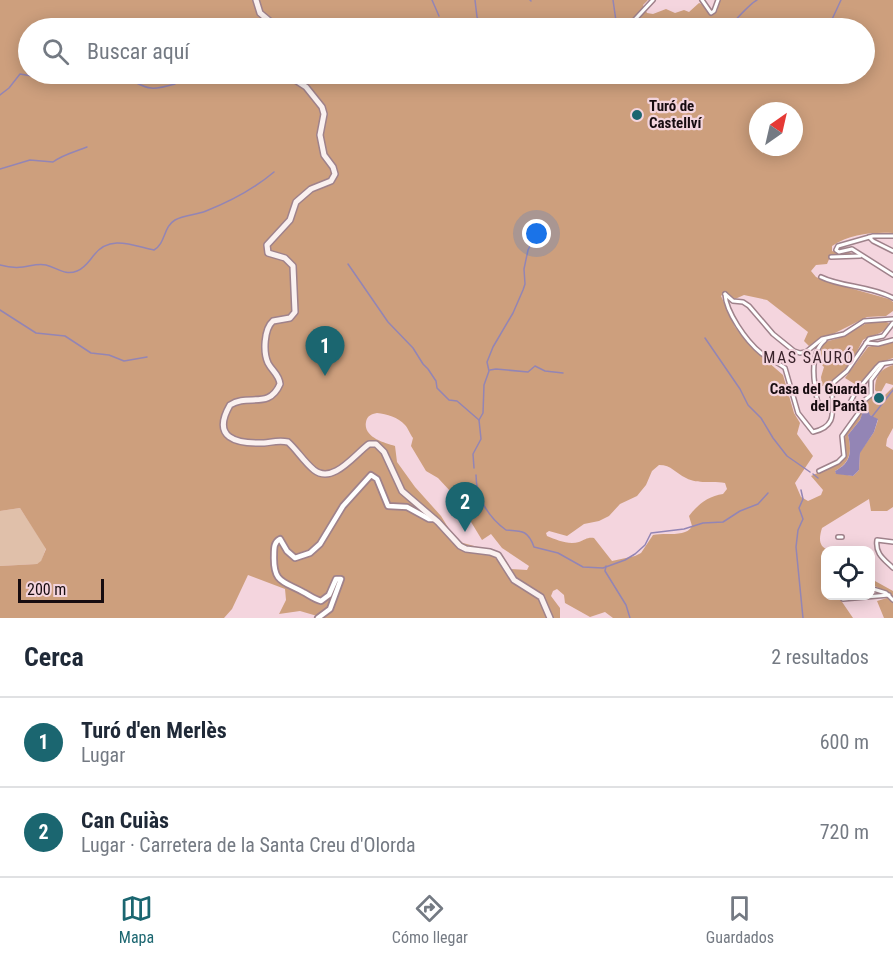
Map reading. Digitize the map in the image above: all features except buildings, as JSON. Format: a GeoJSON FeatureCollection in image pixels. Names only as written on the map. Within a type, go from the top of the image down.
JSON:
{"type":"FeatureCollection","features":[{"type":"Feature","properties":{"kind":"main road"},"geometry":{"type":"LineString","coordinates":[[256,0],[260,13],[266,18]]}},
{"type":"Feature","properties":{"kind":"main road"},"geometry":{"type":"LineString","coordinates":[[301,84],[322,107],[324,114],[320,131],[324,155],[336,174],[331,181],[311,189],[296,202],[289,222],[267,245],[268,253],[287,260],[294,272],[295,312],[292,317],[273,321],[267,331],[266,356],[270,366],[280,378],[280,384],[274,394],[267,398],[237,401],[230,405],[223,432],[243,441],[288,442],[314,470],[323,473],[335,470],[349,462],[369,444],[376,444],[384,452],[402,491],[435,519],[461,547],[498,555],[514,580],[541,597],[550,618]]}},
{"type":"Feature","properties":{"kind":"street"},"geometry":{"type":"LineString","coordinates":[[636,18],[653,0]]}},
{"type":"Feature","properties":{"kind":"street"},"geometry":{"type":"LineString","coordinates":[[702,0],[711,13],[718,0]]}},
{"type":"Feature","properties":{"kind":"street"},"geometry":{"type":"LineString","coordinates":[[893,236],[869,236],[836,248],[839,252],[852,249],[893,275]]}},
{"type":"Feature","properties":{"kind":"street"},"geometry":{"type":"LineString","coordinates":[[869,236],[873,241],[893,251]]}},
{"type":"Feature","properties":{"kind":"street"},"geometry":{"type":"LineString","coordinates":[[831,257],[862,256]]}},
{"type":"Feature","properties":{"kind":"street"},"geometry":{"type":"LineString","coordinates":[[821,277],[893,298]]}},
{"type":"Feature","properties":{"kind":"street"},"geometry":{"type":"LineString","coordinates":[[725,294],[735,302],[743,302],[752,309],[770,332],[794,351],[806,352],[819,341],[844,334],[864,321],[893,321],[882,336],[869,339],[851,367],[832,384],[833,413],[830,422],[823,429],[812,431],[798,414],[785,368],[759,352],[738,327],[731,315],[725,294]]}},
{"type":"Feature","properties":{"kind":"street"},"geometry":{"type":"LineString","coordinates":[[819,409],[814,370],[820,346],[827,339]]}},
{"type":"Feature","properties":{"kind":"street"},"geometry":{"type":"LineString","coordinates":[[866,343],[878,344],[893,340]]}},
{"type":"Feature","properties":{"kind":"street"},"geometry":{"type":"LineString","coordinates":[[850,403],[866,377],[877,367],[893,362]]}},
{"type":"Feature","properties":{"kind":"street"},"geometry":{"type":"LineString","coordinates":[[819,471],[838,462],[844,456],[842,436],[860,411],[861,404],[871,395],[872,379],[883,364]]}},
{"type":"Feature","properties":{"kind":"street"},"geometry":{"type":"LineString","coordinates":[[318,618],[330,609],[341,579],[336,579],[329,595],[321,601],[284,584],[274,568],[275,542],[280,539],[287,551],[295,558],[310,553],[320,544],[343,506],[371,475],[378,481],[388,506],[407,507],[428,518],[435,519]]}},
{"type":"Feature","properties":{"kind":"street"},"geometry":{"type":"LineString","coordinates":[[893,542],[877,540],[877,551],[893,568]]}},
{"type":"Feature","properties":{"kind":"street"},"geometry":{"type":"LineString","coordinates":[[875,590],[889,595],[893,600]]}},
{"type":"Feature","properties":{"kind":"street"},"geometry":{"type":"LineString","coordinates":[[875,596],[889,595]]}},
{"type":"Feature","properties":{"kind":"shaded area"},"geometry":{"type":"Polygon","coordinates":[[[0,0],[648,0],[643,5],[647,13],[653,14],[666,9],[675,13],[684,10],[689,12],[699,3],[712,15],[717,11],[720,0],[893,0],[893,233],[861,235],[839,242],[832,246],[832,251],[852,254],[830,257],[827,264],[816,265],[811,271],[816,277],[828,282],[889,299],[893,302],[893,311],[886,316],[867,317],[809,346],[804,341],[808,332],[767,300],[744,295],[735,299],[725,292],[721,296],[735,327],[753,349],[783,375],[794,413],[800,423],[797,434],[813,456],[795,483],[801,497],[808,501],[821,495],[823,490],[811,476],[834,466],[845,457],[846,433],[871,398],[875,395],[877,400],[882,398],[875,390],[876,381],[882,371],[893,365],[893,385],[886,383],[881,392],[884,396],[893,387],[893,428],[886,446],[893,450],[893,507],[887,511],[871,511],[869,499],[822,528],[820,535],[822,546],[821,600],[841,600],[853,618],[613,618],[605,612],[590,617],[565,603],[564,595],[557,589],[551,596],[560,608],[560,618],[324,618],[300,611],[279,614],[286,600],[285,589],[248,575],[232,609],[224,618],[0,618],[0,566],[37,564],[41,561],[46,549],[20,508],[0,511],[0,0]],[[865,407],[860,420],[848,435],[849,456],[844,464],[835,471],[836,473],[853,476],[859,470],[860,452],[874,432],[878,420],[870,415],[865,407]],[[377,413],[368,417],[366,427],[368,432],[375,438],[395,446],[397,462],[415,487],[441,516],[454,537],[463,543],[489,550],[511,569],[527,570],[529,566],[502,548],[491,534],[482,540],[464,506],[438,478],[426,471],[411,446],[413,438],[405,425],[385,414],[377,413]],[[659,465],[652,471],[646,485],[637,496],[620,504],[609,516],[584,524],[567,536],[549,531],[546,533],[547,536],[571,543],[594,538],[612,561],[635,556],[641,553],[653,535],[689,530],[692,526],[689,516],[692,512],[704,501],[723,494],[727,489],[725,483],[691,480],[670,468],[659,465]]]}},
{"type":"Feature","properties":{"kind":"shaded area"},"geometry":{"type":"Polygon","coordinates":[[[883,321],[889,323],[885,330],[863,340],[851,363],[828,386],[822,386],[821,377],[824,367],[819,362],[825,342],[839,338],[867,323],[883,321]]]}},
{"type":"Feature","properties":{"kind":"shaded area"},"geometry":{"type":"Polygon","coordinates":[[[893,341],[893,358],[873,369],[858,386],[845,378],[868,347],[893,341]]]}},
{"type":"Feature","properties":{"kind":"shaded area"},"geometry":{"type":"Polygon","coordinates":[[[867,407],[870,415],[878,419],[874,432],[860,453],[859,470],[853,476],[836,474],[835,471],[847,461],[849,456],[848,435],[860,420],[864,408],[867,407]]]}},
{"type":"Feature","properties":{"kind":"shaded area"},"geometry":{"type":"Polygon","coordinates":[[[20,508],[46,548],[41,562],[37,564],[0,566],[0,511],[20,508]]]}},
{"type":"Feature","properties":{"kind":"shaded area"},"geometry":{"type":"Polygon","coordinates":[[[875,581],[893,591],[893,618],[884,618],[877,601],[887,598],[890,594],[875,586],[875,581]]]}},
{"type":"Feature","properties":{"kind":"waterway"},"geometry":{"type":"LineString","coordinates":[[432,0],[439,16]]}},
{"type":"Feature","properties":{"kind":"waterway"},"geometry":{"type":"LineString","coordinates":[[475,0],[478,18]]}},
{"type":"Feature","properties":{"kind":"waterway"},"geometry":{"type":"LineString","coordinates":[[613,0],[616,18]]}},
{"type":"Feature","properties":{"kind":"waterway"},"geometry":{"type":"LineString","coordinates":[[737,18],[757,0]]}},
{"type":"Feature","properties":{"kind":"waterway"},"geometry":{"type":"LineString","coordinates":[[833,18],[841,0]]}},
{"type":"Feature","properties":{"kind":"waterway"},"geometry":{"type":"LineString","coordinates":[[0,95],[18,77]]}},
{"type":"Feature","properties":{"kind":"waterway"},"geometry":{"type":"LineString","coordinates":[[139,84],[148,88],[175,84]]}},
{"type":"Feature","properties":{"kind":"waterway"},"geometry":{"type":"LineString","coordinates":[[0,169],[30,160],[53,162],[87,147]]}},
{"type":"Feature","properties":{"kind":"waterway"},"geometry":{"type":"LineString","coordinates":[[0,265],[17,267],[43,264],[65,272],[73,272],[82,268],[107,245],[122,243],[154,250],[175,220],[224,203],[250,189],[274,172]]}},
{"type":"Feature","properties":{"kind":"waterway"},"geometry":{"type":"LineString","coordinates":[[474,468],[473,454],[481,439],[479,420],[483,413],[484,385],[489,371],[487,362],[523,290],[528,250],[534,238]]}},
{"type":"Feature","properties":{"kind":"waterway"},"geometry":{"type":"LineString","coordinates":[[348,264],[388,322],[413,348],[436,381],[437,388],[449,400],[457,401],[479,420]]}},
{"type":"Feature","properties":{"kind":"waterway"},"geometry":{"type":"LineString","coordinates":[[0,310],[36,333],[65,336],[91,353],[109,355],[124,361],[147,357]]}},
{"type":"Feature","properties":{"kind":"waterway"},"geometry":{"type":"LineString","coordinates":[[705,338],[740,389],[748,405],[761,418],[787,456],[810,472]]}},
{"type":"Feature","properties":{"kind":"waterway"},"geometry":{"type":"LineString","coordinates":[[490,370],[528,372],[535,366],[545,371],[563,373]]}},
{"type":"Feature","properties":{"kind":"waterway"},"geometry":{"type":"LineString","coordinates":[[871,418],[893,390]]}},
{"type":"Feature","properties":{"kind":"waterway"},"geometry":{"type":"LineString","coordinates":[[813,474],[818,478]]}},
{"type":"Feature","properties":{"kind":"waterway"},"geometry":{"type":"LineString","coordinates":[[476,475],[478,491],[484,506],[500,525],[506,530],[527,534],[534,547],[558,553],[583,567],[603,568],[625,560],[645,545],[651,533],[684,529],[703,523],[723,522],[740,511],[758,504],[768,493]]}},
{"type":"Feature","properties":{"kind":"waterway"},"geometry":{"type":"LineString","coordinates":[[801,490],[803,499],[799,508],[803,519],[798,530],[796,547],[803,618]]}},
{"type":"Feature","properties":{"kind":"waterway"},"geometry":{"type":"LineString","coordinates":[[606,566],[605,571],[626,605],[630,618]]}},
{"type":"Feature","properties":{"kind":"place","name":"Turó de Castellví"},"geometry":{"type":"Point","coordinates":[637,115]}},
{"type":"Feature","properties":{"kind":"place","name":"Turó d'en Merlès"},"geometry":{"type":"Point","coordinates":[325,376]}},
{"type":"Feature","properties":{"kind":"place","name":"Casa del Guarda del Pantà"},"geometry":{"type":"Point","coordinates":[879,398]}},
{"type":"Feature","properties":{"kind":"place","name":"Can Cuiàs"},"geometry":{"type":"Point","coordinates":[465,532]}},
{"type":"Feature","properties":{"kind":"district","name":"MAS SAURÓ"},"geometry":{"type":"Point","coordinates":[809,357]}}]}
